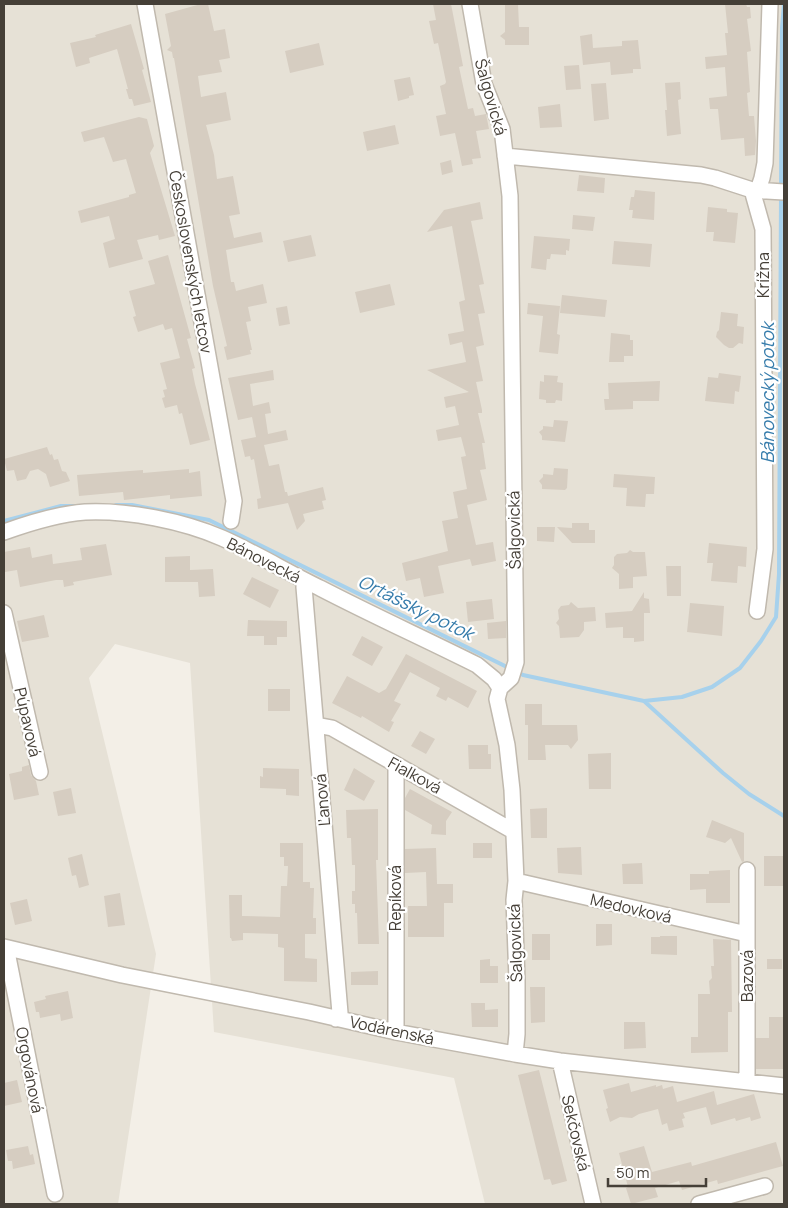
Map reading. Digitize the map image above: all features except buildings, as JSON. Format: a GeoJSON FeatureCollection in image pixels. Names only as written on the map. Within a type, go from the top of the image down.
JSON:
{"type":"FeatureCollection","features":[{"type":"Feature","properties":{"kind":"street","name":"Československých letcov"},"geometry":{"type":"LineString","coordinates":[[145,4],[234,501],[231,521]]}},
{"type":"Feature","properties":{"kind":"street","name":"Šalgovická"},"geometry":{"type":"LineString","coordinates":[[470,4],[484,84],[502,129],[510,196],[516,662],[498,699],[507,745],[512,790],[516,881],[514,900],[517,1034],[515,1054]]}},
{"type":"Feature","properties":{"kind":"street"},"geometry":{"type":"LineString","coordinates":[[760,191],[765,163],[770,4]]}},
{"type":"Feature","properties":{"kind":"street"},"geometry":{"type":"LineString","coordinates":[[505,156],[701,175],[760,191],[784,192]]}},
{"type":"Feature","properties":{"kind":"street","name":"Krížna"},"geometry":{"type":"LineString","coordinates":[[757,611],[765,549],[763,229],[760,191]]}},
{"type":"Feature","properties":{"kind":"street","name":"Bánovecká"},"geometry":{"type":"LineString","coordinates":[[4,532],[35,521],[84,512],[124,514],[200,529],[222,538],[477,665],[494,679],[506,683]]}},
{"type":"Feature","properties":{"kind":"street","name":"Ľanová"},"geometry":{"type":"LineString","coordinates":[[306,581],[304,587],[340,1013],[336,1019]]}},
{"type":"Feature","properties":{"kind":"street","name":"Púpavová"},"geometry":{"type":"LineString","coordinates":[[4,613],[40,772]]}},
{"type":"Feature","properties":{"kind":"street","name":"Fialková"},"geometry":{"type":"LineString","coordinates":[[316,725],[332,728],[513,831]]}},
{"type":"Feature","properties":{"kind":"street","name":"Repíková"},"geometry":{"type":"LineString","coordinates":[[396,764],[396,1032]]}},
{"type":"Feature","properties":{"kind":"street","name":"Bazová"},"geometry":{"type":"LineString","coordinates":[[747,870],[747,1082]]}},
{"type":"Feature","properties":{"kind":"street","name":"Medovková"},"geometry":{"type":"LineString","coordinates":[[516,881],[747,934]]}},
{"type":"Feature","properties":{"kind":"street","name":"Vodárenská"},"geometry":{"type":"LineString","coordinates":[[4,947],[122,975],[396,1032],[515,1054],[560,1061],[784,1086]]}},
{"type":"Feature","properties":{"kind":"street","name":"Orgovánová"},"geometry":{"type":"LineString","coordinates":[[4,947],[8,957],[55,1194]]}},
{"type":"Feature","properties":{"kind":"street","name":"Sekčovská"},"geometry":{"type":"LineString","coordinates":[[560,1061],[593,1204]]}},
{"type":"Feature","properties":{"kind":"street"},"geometry":{"type":"LineString","coordinates":[[699,1204],[765,1186]]}},
{"type":"Feature","properties":{"kind":"shaded area"},"geometry":{"type":"Polygon","coordinates":[[[4,4],[784,4],[784,1204],[485,1204],[454,1078],[214,1032],[190,663],[115,644],[89,678],[156,954],[118,1204],[4,1204],[4,4]]]}},
{"type":"Feature","properties":{"kind":"waterway","name":"Bánovecký potok"},"geometry":{"type":"LineString","coordinates":[[781,189],[782,28],[784,4]]}},
{"type":"Feature","properties":{"kind":"waterway","name":"Bánovecký potok"},"geometry":{"type":"LineString","coordinates":[[644,701],[682,697],[712,687],[740,668],[761,641],[776,617],[779,574],[781,196]]}},
{"type":"Feature","properties":{"kind":"waterway","name":"Ortášsky potok"},"geometry":{"type":"LineString","coordinates":[[116,505],[132,505],[209,520],[511,669]]}},
{"type":"Feature","properties":{"kind":"waterway","name":"Ortášsky potok"},"geometry":{"type":"LineString","coordinates":[[4,521],[61,506],[74,506]]}},
{"type":"Feature","properties":{"kind":"waterway","name":"Ortášsky potok"},"geometry":{"type":"LineString","coordinates":[[517,672],[523,675],[644,701],[723,773],[749,794],[784,816]]}}]}
